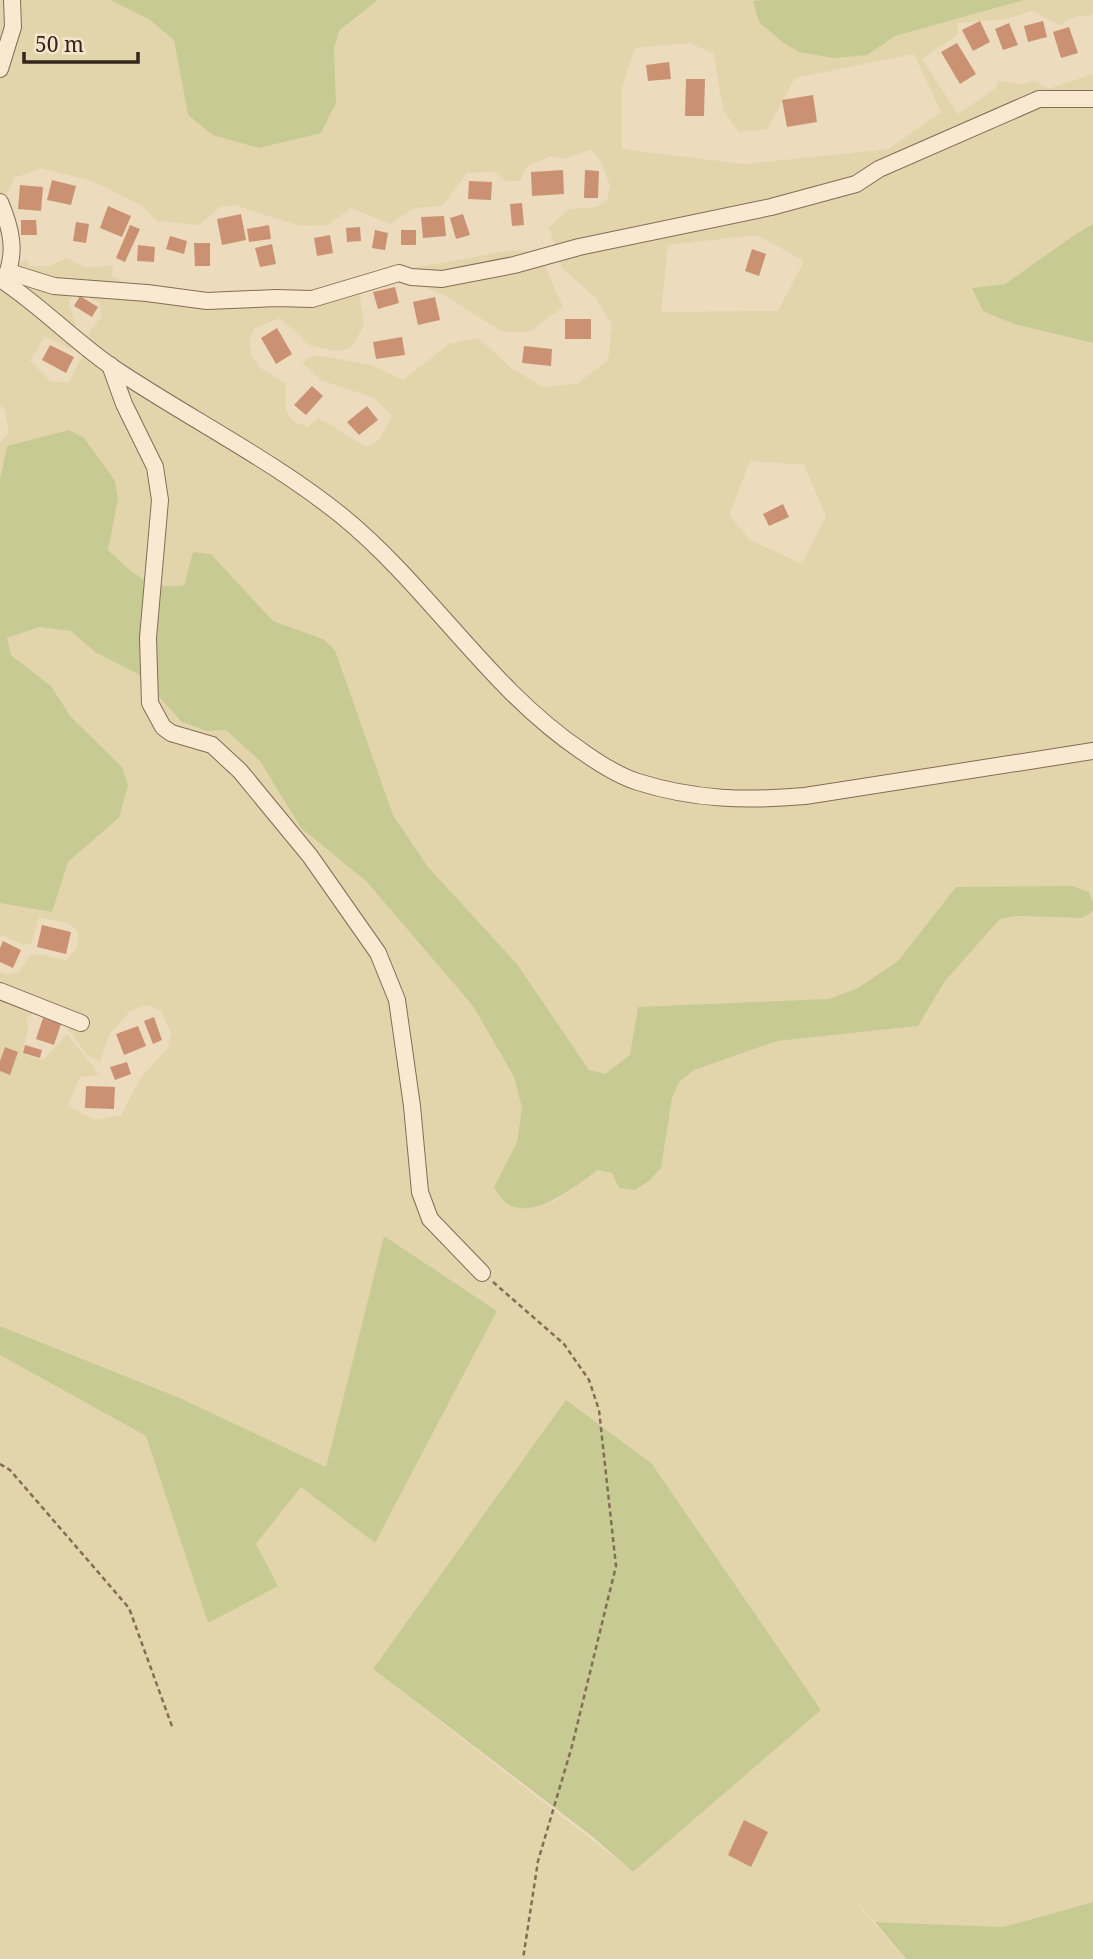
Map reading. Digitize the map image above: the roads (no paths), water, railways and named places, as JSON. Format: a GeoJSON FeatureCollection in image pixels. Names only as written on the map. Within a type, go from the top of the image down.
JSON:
{"type":"FeatureCollection","features":[{"type":"Feature","properties":{"kind":"street"},"geometry":{"type":"LineString","coordinates":[[0,69],[13,27],[12,0]]}},
{"type":"Feature","properties":{"kind":"street"},"geometry":{"type":"LineString","coordinates":[[4,278],[54,286],[147,293],[207,301],[312,299],[399,273],[411,277],[456,277],[821,194],[856,184],[879,169],[1039,99],[1093,99]]}},
{"type":"Feature","properties":{"kind":"street"},"geometry":{"type":"LineString","coordinates":[[0,202],[10,225],[12,242],[4,278]]}},
{"type":"Feature","properties":{"kind":"street"},"geometry":{"type":"LineString","coordinates":[[4,278],[110,365],[309,490],[386,556],[503,685],[547,726],[602,765],[636,782],[716,799],[766,799],[806,796],[1093,751]]}},
{"type":"Feature","properties":{"kind":"street"},"geometry":{"type":"LineString","coordinates":[[110,365],[124,404],[155,467],[160,500],[148,638],[150,703],[163,727],[171,733],[212,746],[240,771],[310,856],[378,953],[397,1000],[412,1106],[420,1192],[430,1219],[482,1273]]}},
{"type":"Feature","properties":{"kind":"street"},"geometry":{"type":"LineString","coordinates":[[0,991],[81,1023]]}}]}
